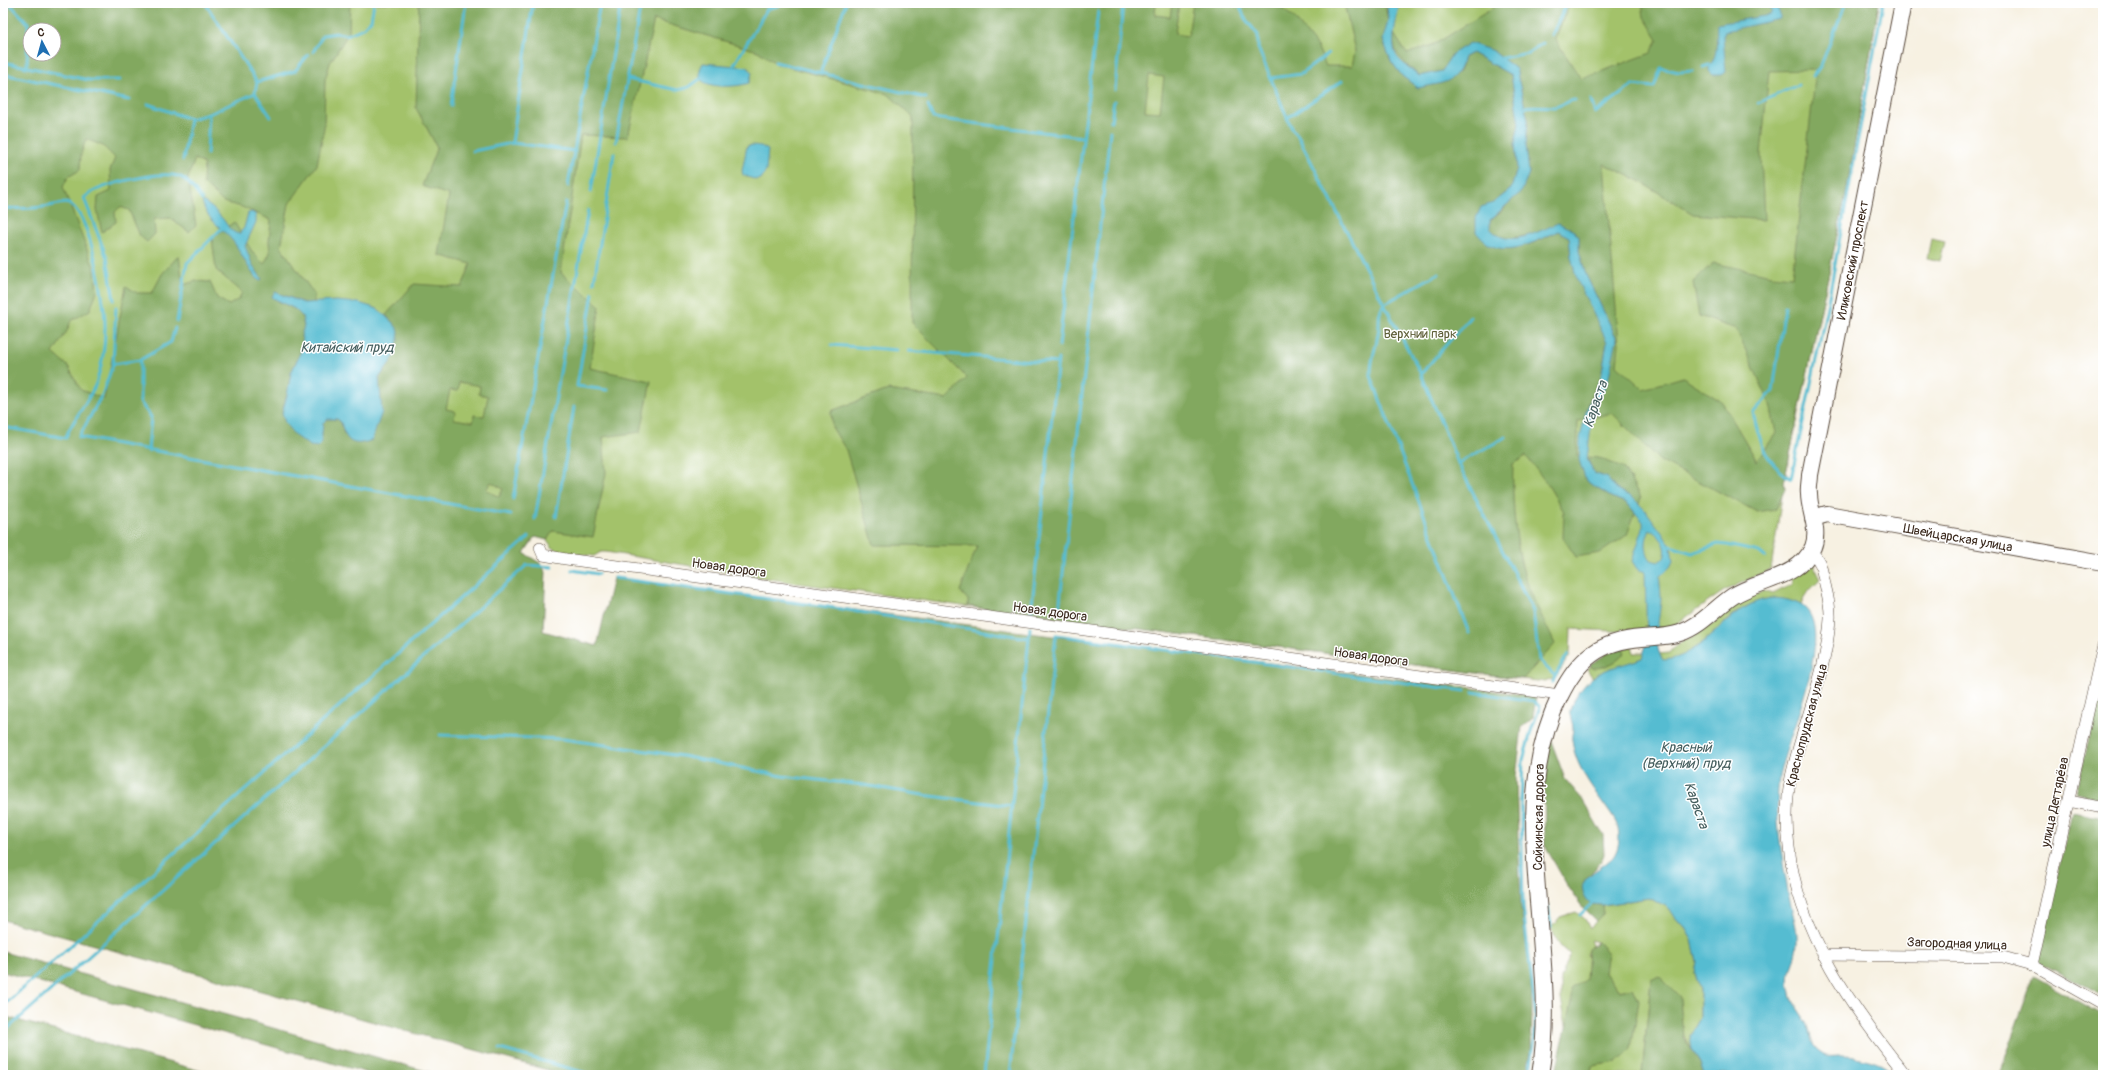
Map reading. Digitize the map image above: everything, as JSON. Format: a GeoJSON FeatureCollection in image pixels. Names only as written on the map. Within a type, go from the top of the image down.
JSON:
{"type":"FeatureCollection","features":[{"type":"Feature","properties":{"kind":"main road","name":"Иликовский проспект"},"geometry":{"type":"LineString","coordinates":[[1813,518],[1808,492],[1810,475],[1903,3]]}},
{"type":"Feature","properties":{"kind":"main road","name":"Швейцарская улица"},"geometry":{"type":"LineString","coordinates":[[1813,518],[1827,514],[2103,563]]}},
{"type":"Feature","properties":{"kind":"main road"},"geometry":{"type":"LineString","coordinates":[[1811,551],[1815,539],[1813,518]]}},
{"type":"Feature","properties":{"kind":"main road","name":"Сойкинская дорога"},"geometry":{"type":"LineString","coordinates":[[1540,1075],[1546,1022],[1536,873],[1536,776],[1542,740],[1560,695],[1572,676],[1591,654],[1614,642],[1641,638],[1672,636],[1687,631],[1735,595],[1791,570],[1811,551]]}},
{"type":"Feature","properties":{"kind":"street","name":"Новая дорога"},"geometry":{"type":"LineString","coordinates":[[540,548],[543,555],[566,559],[1560,695]]}},
{"type":"Feature","properties":{"kind":"street","name":"Краснопрудская улица"},"geometry":{"type":"LineString","coordinates":[[1811,551],[1819,559],[1829,602],[1830,618],[1820,672],[1796,755],[1786,807],[1789,847],[1794,874],[1823,955],[1855,1009],[1906,1075]]}},
{"type":"Feature","properties":{"kind":"street","name":"улица Дегтярёва"},"geometry":{"type":"LineString","coordinates":[[2032,965],[2103,645]]}},
{"type":"Feature","properties":{"kind":"street"},"geometry":{"type":"LineString","coordinates":[[2069,801],[2103,808]]}},
{"type":"Feature","properties":{"kind":"street","name":"Загородная улица"},"geometry":{"type":"LineString","coordinates":[[1823,955],[2003,957],[2032,965],[2103,1005]]}},
{"type":"Feature","properties":{"kind":"green space","name":"Верхний парк"},"geometry":{"type":"Polygon","coordinates":[[[3,3],[1879,3],[1846,193],[1784,482],[1771,569],[1724,591],[1669,629],[1632,632],[1571,629],[1570,655],[1555,678],[1545,682],[1056,618],[1049,615],[1035,616],[789,582],[606,552],[601,552],[594,556],[560,552],[552,547],[547,540],[535,536],[54,451],[3,3]]]}},
{"type":"Feature","properties":{"kind":"green space"},"geometry":{"type":"Polygon","coordinates":[[[3,3],[350,3],[349,32],[330,63],[325,80],[324,128],[317,165],[289,204],[281,247],[314,294],[314,303],[304,303],[286,296],[278,301],[295,309],[302,316],[304,327],[301,336],[303,343],[301,351],[291,373],[282,413],[321,444],[323,423],[326,419],[337,419],[341,422],[344,435],[379,391],[379,378],[389,365],[394,324],[386,315],[414,284],[462,287],[471,264],[439,255],[449,195],[422,186],[437,147],[416,108],[419,3],[1156,3],[1155,15],[1170,17],[1172,3],[1179,3],[1175,34],[1188,36],[1193,3],[1275,3],[1294,18],[1318,48],[1326,66],[1352,66],[1355,51],[1344,3],[1385,3],[1388,22],[1383,40],[1391,61],[1402,76],[1418,88],[1459,72],[1464,57],[1472,53],[1511,75],[1519,124],[1515,143],[1517,169],[1511,189],[1493,203],[1481,208],[1476,232],[1514,248],[1536,242],[1558,231],[1569,237],[1571,257],[1607,342],[1601,378],[1591,396],[1584,420],[1578,421],[1577,456],[1579,456],[1586,481],[1611,497],[1627,503],[1635,513],[1627,535],[1600,553],[1576,557],[1563,538],[1564,512],[1548,485],[1526,456],[1513,464],[1514,513],[1521,562],[1531,593],[1555,644],[1523,679],[1056,618],[1049,615],[1035,616],[968,606],[968,600],[960,591],[977,546],[874,545],[846,450],[832,427],[831,411],[888,390],[947,399],[967,378],[912,323],[913,117],[888,94],[777,64],[758,51],[654,20],[628,137],[581,135],[561,273],[600,306],[590,368],[651,381],[641,432],[603,437],[606,473],[593,537],[553,531],[547,540],[535,537],[524,553],[540,563],[546,572],[543,631],[597,646],[613,578],[1052,636],[1536,696],[1533,718],[1522,727],[1516,777],[1521,908],[1531,979],[1531,1051],[1526,1075],[566,1075],[3,920],[3,3]],[[1149,75],[1145,111],[1160,112],[1164,77],[1149,75]],[[86,139],[81,154],[80,170],[68,177],[63,187],[95,270],[97,291],[90,310],[71,321],[67,331],[53,353],[68,366],[81,390],[104,399],[126,286],[137,293],[152,293],[162,274],[179,255],[183,285],[196,281],[210,282],[217,298],[229,305],[239,299],[242,292],[216,270],[212,238],[234,222],[253,253],[264,264],[270,253],[269,242],[271,220],[242,207],[223,202],[203,183],[204,164],[195,159],[188,178],[196,225],[189,232],[170,218],[154,219],[155,234],[147,242],[140,236],[129,210],[120,207],[115,212],[116,222],[102,232],[97,210],[98,197],[111,191],[110,170],[115,158],[103,146],[86,139]],[[459,382],[458,391],[450,390],[446,409],[455,411],[454,419],[473,422],[474,415],[484,416],[488,396],[479,394],[480,386],[459,382]],[[491,482],[486,490],[499,497],[503,489],[491,482]]]}},
{"type":"Feature","properties":{"kind":"green space"},"geometry":{"type":"Polygon","coordinates":[[[1493,3],[1570,3],[1555,39],[1581,79],[1651,53],[1658,39],[1644,17],[1642,3],[1879,3],[1846,193],[1784,482],[1785,489],[1776,509],[1757,512],[1660,461],[1612,413],[1592,418],[1617,339],[1586,275],[1579,251],[1579,237],[1572,229],[1504,239],[1495,234],[1490,228],[1490,220],[1503,210],[1529,173],[1526,145],[1528,120],[1516,69],[1493,51],[1452,54],[1442,71],[1419,76],[1400,58],[1394,47],[1394,34],[1407,54],[1435,44],[1493,8],[1493,3]],[[1816,70],[1769,71],[1761,154],[1764,220],[1693,214],[1638,180],[1604,164],[1619,344],[1617,365],[1643,389],[1683,377],[1722,402],[1757,461],[1776,433],[1770,404],[1736,329],[1699,316],[1693,282],[1713,263],[1772,275],[1792,277],[1816,70]]]}},
{"type":"Feature","properties":{"kind":"green space"},"geometry":{"type":"Polygon","coordinates":[[[1931,239],[1945,242],[1940,261],[1927,258],[1931,239]]]}},
{"type":"Feature","properties":{"kind":"green space"},"geometry":{"type":"Polygon","coordinates":[[[1587,457],[1599,458],[1624,469],[1641,498],[1639,504],[1632,497],[1616,489],[1607,478],[1594,473],[1587,457]]]}},
{"type":"Feature","properties":{"kind":"green space"},"geometry":{"type":"Polygon","coordinates":[[[1811,558],[1820,580],[1806,594],[1801,605],[1777,600],[1757,602],[1740,610],[1697,647],[1681,656],[1663,661],[1659,654],[1669,653],[1680,643],[1698,634],[1746,599],[1764,591],[1773,594],[1793,584],[1792,577],[1811,558]]]}},
{"type":"Feature","properties":{"kind":"green space"},"geometry":{"type":"Polygon","coordinates":[[[1621,646],[1625,652],[1619,659],[1606,666],[1592,668],[1590,664],[1621,646]]]}},
{"type":"Feature","properties":{"kind":"green space"},"geometry":{"type":"Polygon","coordinates":[[[1632,646],[1634,653],[1644,653],[1642,658],[1592,677],[1587,669],[1607,653],[1632,646]]]}},
{"type":"Feature","properties":{"kind":"green space"},"geometry":{"type":"Polygon","coordinates":[[[2103,681],[2103,799],[2076,793],[2103,681]]]}},
{"type":"Feature","properties":{"kind":"green space"},"geometry":{"type":"Polygon","coordinates":[[[1550,738],[1565,779],[1582,799],[1603,835],[1604,854],[1601,862],[1584,881],[1591,904],[1602,905],[1603,914],[1596,921],[1583,908],[1567,885],[1545,846],[1544,775],[1550,738]]]}},
{"type":"Feature","properties":{"kind":"green space"},"geometry":{"type":"Polygon","coordinates":[[[2072,812],[2103,818],[2103,996],[2037,961],[2072,812]]]}},
{"type":"Feature","properties":{"kind":"green space"},"geometry":{"type":"Polygon","coordinates":[[[1649,898],[1666,906],[1684,926],[1692,940],[1697,961],[1695,973],[1700,990],[1700,1018],[1690,1036],[1692,1050],[1651,980],[1642,1075],[1590,1075],[1592,1066],[1617,1062],[1633,988],[1619,991],[1605,972],[1598,942],[1590,940],[1592,945],[1586,954],[1595,977],[1568,1035],[1561,999],[1561,978],[1570,954],[1560,946],[1551,928],[1560,917],[1576,912],[1585,919],[1590,929],[1603,914],[1602,905],[1649,898]]]}},
{"type":"Feature","properties":{"kind":"green space"},"geometry":{"type":"Polygon","coordinates":[[[1598,942],[1608,953],[1605,972],[1619,991],[1633,988],[1639,1001],[1631,1049],[1617,1062],[1592,1066],[1590,1075],[1555,1075],[1572,1002],[1571,988],[1586,980],[1588,949],[1598,942]]]}},
{"type":"Feature","properties":{"kind":"green space"},"geometry":{"type":"Polygon","coordinates":[[[3,952],[440,1075],[375,1075],[3,972],[3,952]]]}},
{"type":"Feature","properties":{"kind":"green space"},"geometry":{"type":"Polygon","coordinates":[[[1659,976],[1680,997],[1683,1037],[1700,1062],[1704,1075],[1642,1075],[1651,980],[1659,976]]]}},
{"type":"Feature","properties":{"kind":"green space"},"geometry":{"type":"Polygon","coordinates":[[[2034,976],[2103,1015],[2103,1075],[1998,1075],[2034,976]]]}},
{"type":"Feature","properties":{"kind":"green space"},"geometry":{"type":"Polygon","coordinates":[[[3,1016],[215,1075],[3,1075],[3,1016]]]}},
{"type":"Feature","properties":{"kind":"water","name":"Красный (Верхний) пруд"},"geometry":{"type":"Polygon","coordinates":[[[1387,3],[1399,3],[1394,31],[1395,52],[1400,60],[1419,76],[1442,71],[1452,54],[1470,43],[1493,51],[1516,69],[1528,120],[1526,145],[1529,173],[1522,191],[1490,220],[1490,228],[1505,238],[1513,238],[1532,234],[1558,223],[1572,229],[1579,237],[1579,251],[1586,275],[1617,339],[1608,381],[1593,411],[1587,459],[1594,473],[1607,478],[1616,489],[1632,497],[1646,511],[1671,546],[1673,561],[1670,567],[1660,576],[1661,604],[1657,638],[1659,653],[1663,660],[1681,656],[1713,634],[1743,609],[1760,601],[1778,598],[1799,604],[1811,616],[1815,635],[1813,659],[1799,713],[1783,761],[1779,778],[1777,808],[1781,853],[1797,937],[1789,986],[1794,1002],[1808,1025],[1814,1046],[1818,1050],[1827,1056],[1847,1056],[1870,1060],[1884,1066],[1893,1075],[1704,1075],[1700,1062],[1692,1050],[1690,1036],[1700,1018],[1700,990],[1695,973],[1697,961],[1692,940],[1684,926],[1666,906],[1649,898],[1602,905],[1591,904],[1584,896],[1582,889],[1584,883],[1588,877],[1613,857],[1618,847],[1619,836],[1615,820],[1596,794],[1577,760],[1573,747],[1573,728],[1570,711],[1582,688],[1589,681],[1603,671],[1642,658],[1647,642],[1645,572],[1637,569],[1632,561],[1643,528],[1643,522],[1627,503],[1611,497],[1586,481],[1579,460],[1580,438],[1586,411],[1601,378],[1607,342],[1577,280],[1571,257],[1569,237],[1558,231],[1533,243],[1504,249],[1487,243],[1476,232],[1476,218],[1481,207],[1493,203],[1511,189],[1517,169],[1515,143],[1519,124],[1511,75],[1472,53],[1464,57],[1461,66],[1453,78],[1442,83],[1418,88],[1402,76],[1391,61],[1383,40],[1388,20],[1387,3]],[[1650,529],[1646,541],[1646,549],[1651,560],[1658,562],[1664,558],[1665,549],[1660,538],[1650,529]]]}},
{"type":"Feature","properties":{"kind":"water"},"geometry":{"type":"Polygon","coordinates":[[[1768,3],[1775,3],[1780,14],[1780,19],[1725,31],[1723,36],[1726,72],[1722,75],[1713,75],[1709,71],[1709,66],[1716,52],[1717,24],[1770,15],[1772,11],[1768,3]]]}},
{"type":"Feature","properties":{"kind":"water"},"geometry":{"type":"Polygon","coordinates":[[[703,63],[748,67],[752,73],[749,83],[717,86],[704,82],[700,79],[700,69],[703,63]]]}},
{"type":"Feature","properties":{"kind":"water"},"geometry":{"type":"Polygon","coordinates":[[[747,146],[761,146],[768,150],[766,171],[761,179],[756,180],[743,175],[742,171],[747,146]]]}},
{"type":"Feature","properties":{"kind":"water"},"geometry":{"type":"Polygon","coordinates":[[[202,200],[217,212],[230,229],[239,234],[244,228],[248,213],[252,212],[256,215],[256,222],[245,246],[252,264],[262,279],[261,280],[258,280],[254,276],[231,238],[207,213],[202,200]]]}},
{"type":"Feature","properties":{"kind":"water","name":"Китайский пруд"},"geometry":{"type":"Polygon","coordinates":[[[275,292],[304,303],[336,301],[359,303],[378,309],[394,324],[399,331],[394,357],[379,378],[382,412],[372,440],[354,443],[347,438],[341,422],[337,419],[327,419],[323,423],[321,444],[318,447],[310,446],[295,436],[285,423],[282,413],[291,373],[301,351],[303,343],[301,336],[304,326],[302,316],[295,309],[273,298],[272,296],[275,292]]]}},
{"type":"Feature","properties":{"kind":"waterway"},"geometry":{"type":"LineString","coordinates":[[9,3],[28,23],[27,67]]}},
{"type":"Feature","properties":{"kind":"waterway"},"geometry":{"type":"LineString","coordinates":[[148,104],[190,119],[209,114],[255,93],[257,82],[205,3]]}},
{"type":"Feature","properties":{"kind":"waterway"},"geometry":{"type":"LineString","coordinates":[[313,52],[323,35],[337,33],[347,35],[363,28],[371,20],[374,3]]}},
{"type":"Feature","properties":{"kind":"waterway"},"geometry":{"type":"LineString","coordinates":[[451,106],[466,3]]}},
{"type":"Feature","properties":{"kind":"waterway"},"geometry":{"type":"LineString","coordinates":[[512,143],[533,3]]}},
{"type":"Feature","properties":{"kind":"waterway"},"geometry":{"type":"LineString","coordinates":[[568,186],[600,3]]}},
{"type":"Feature","properties":{"kind":"waterway"},"geometry":{"type":"LineString","coordinates":[[591,192],[621,3]]}},
{"type":"Feature","properties":{"kind":"waterway"},"geometry":{"type":"LineString","coordinates":[[616,142],[641,3]]}},
{"type":"Feature","properties":{"kind":"waterway"},"geometry":{"type":"LineString","coordinates":[[734,65],[767,9],[787,3]]}},
{"type":"Feature","properties":{"kind":"waterway"},"geometry":{"type":"LineString","coordinates":[[821,71],[846,3]]}},
{"type":"Feature","properties":{"kind":"waterway"},"geometry":{"type":"LineString","coordinates":[[1115,90],[1123,3]]}},
{"type":"Feature","properties":{"kind":"waterway"},"geometry":{"type":"LineString","coordinates":[[1239,3],[1244,17],[1258,35],[1258,48],[1292,129],[1297,134],[1384,304],[1379,316],[1379,330],[1372,360],[1371,376],[1469,633]]}},
{"type":"Feature","properties":{"kind":"waterway"},"geometry":{"type":"LineString","coordinates":[[1552,35],[1567,3]]}},
{"type":"Feature","properties":{"kind":"waterway"},"geometry":{"type":"LineString","coordinates":[[1813,76],[1821,65],[1846,3]]}},
{"type":"Feature","properties":{"kind":"waterway"},"geometry":{"type":"LineString","coordinates":[[1785,306],[1773,391],[1753,413],[1764,450],[1774,465],[1791,479],[1828,302],[1883,3]]}},
{"type":"Feature","properties":{"kind":"waterway"},"geometry":{"type":"LineString","coordinates":[[1059,346],[1098,11]]}},
{"type":"Feature","properties":{"kind":"waterway"},"geometry":{"type":"LineString","coordinates":[[1502,58],[1528,53],[1543,43]]}},
{"type":"Feature","properties":{"kind":"waterway"},"geometry":{"type":"LineString","coordinates":[[1271,78],[1301,74],[1328,54]]}},
{"type":"Feature","properties":{"kind":"waterway"},"geometry":{"type":"LineString","coordinates":[[257,82],[295,71],[308,55]]}},
{"type":"Feature","properties":{"kind":"waterway"},"geometry":{"type":"LineString","coordinates":[[3,62],[89,80],[120,80]]}},
{"type":"Feature","properties":{"kind":"waterway"},"geometry":{"type":"LineString","coordinates":[[775,62],[926,98]]}},
{"type":"Feature","properties":{"kind":"waterway"},"geometry":{"type":"LineString","coordinates":[[1703,67],[1709,65]]}},
{"type":"Feature","properties":{"kind":"waterway"},"geometry":{"type":"LineString","coordinates":[[1591,100],[1595,113],[1633,85],[1654,87],[1661,68],[1679,72],[1693,71]]}},
{"type":"Feature","properties":{"kind":"waterway"},"geometry":{"type":"LineString","coordinates":[[3,74],[129,100]]}},
{"type":"Feature","properties":{"kind":"waterway"},"geometry":{"type":"LineString","coordinates":[[627,79],[678,90],[689,87],[700,79]]}},
{"type":"Feature","properties":{"kind":"waterway"},"geometry":{"type":"LineString","coordinates":[[1287,118],[1342,81]]}},
{"type":"Feature","properties":{"kind":"waterway"},"geometry":{"type":"LineString","coordinates":[[1758,103],[1798,85]]}},
{"type":"Feature","properties":{"kind":"waterway"},"geometry":{"type":"LineString","coordinates":[[255,93],[271,117]]}},
{"type":"Feature","properties":{"kind":"waterway"},"geometry":{"type":"LineString","coordinates":[[1525,107],[1554,107],[1575,100]]}},
{"type":"Feature","properties":{"kind":"waterway"},"geometry":{"type":"LineString","coordinates":[[1111,121],[1114,101]]}},
{"type":"Feature","properties":{"kind":"waterway"},"geometry":{"type":"LineString","coordinates":[[928,106],[933,118],[1082,137]]}},
{"type":"Feature","properties":{"kind":"waterway"},"geometry":{"type":"LineString","coordinates":[[207,154],[209,114]]}},
{"type":"Feature","properties":{"kind":"waterway"},"geometry":{"type":"LineString","coordinates":[[183,160],[190,119]]}},
{"type":"Feature","properties":{"kind":"waterway"},"geometry":{"type":"LineString","coordinates":[[1059,611],[1110,131]]}},
{"type":"Feature","properties":{"kind":"waterway"},"geometry":{"type":"LineString","coordinates":[[473,151],[512,143],[575,151]]}},
{"type":"Feature","properties":{"kind":"waterway"},"geometry":{"type":"LineString","coordinates":[[594,282],[614,153]]}},
{"type":"Feature","properties":{"kind":"waterway"},"geometry":{"type":"LineString","coordinates":[[114,300],[107,258],[84,198],[102,188],[129,180],[157,175],[169,175],[178,176],[185,180],[192,186],[202,200]]}},
{"type":"Feature","properties":{"kind":"waterway"},"geometry":{"type":"LineString","coordinates":[[513,499],[566,202]]}},
{"type":"Feature","properties":{"kind":"waterway"},"geometry":{"type":"LineString","coordinates":[[3,208],[35,208],[66,203],[77,211],[84,224],[96,261],[105,317],[103,356],[96,383],[90,396],[70,428],[66,438],[3,427]]}},
{"type":"Feature","properties":{"kind":"waterway"},"geometry":{"type":"LineString","coordinates":[[535,519],[588,210]]}},
{"type":"Feature","properties":{"kind":"waterway"},"geometry":{"type":"LineString","coordinates":[[177,321],[187,263],[221,229]]}},
{"type":"Feature","properties":{"kind":"waterway"},"geometry":{"type":"LineString","coordinates":[[1439,273],[1384,304],[1421,374],[1470,317]]}},
{"type":"Feature","properties":{"kind":"waterway"},"geometry":{"type":"LineString","coordinates":[[593,293],[577,386],[607,390]]}},
{"type":"Feature","properties":{"kind":"waterway"},"geometry":{"type":"LineString","coordinates":[[116,307],[113,364],[103,393],[79,437],[511,515]]}},
{"type":"Feature","properties":{"kind":"waterway"},"geometry":{"type":"LineString","coordinates":[[113,364],[140,360],[171,342],[175,328]]}},
{"type":"Feature","properties":{"kind":"waterway"},"geometry":{"type":"LineString","coordinates":[[832,345],[897,350]]}},
{"type":"Feature","properties":{"kind":"waterway"},"geometry":{"type":"LineString","coordinates":[[909,351],[1057,363]]}},
{"type":"Feature","properties":{"kind":"waterway"},"geometry":{"type":"LineString","coordinates":[[1031,614],[1058,359]]}},
{"type":"Feature","properties":{"kind":"waterway"},"geometry":{"type":"LineString","coordinates":[[140,360],[140,402],[151,417],[148,451]]}},
{"type":"Feature","properties":{"kind":"waterway"},"geometry":{"type":"LineString","coordinates":[[1421,374],[1458,463],[1533,611],[1539,660],[1555,676],[1553,682]]}},
{"type":"Feature","properties":{"kind":"waterway"},"geometry":{"type":"LineString","coordinates":[[556,517],[574,407]]}},
{"type":"Feature","properties":{"kind":"waterway"},"geometry":{"type":"LineString","coordinates":[[1458,463],[1506,437]]}},
{"type":"Feature","properties":{"kind":"waterway"},"geometry":{"type":"LineString","coordinates":[[3,1006],[529,537]]}},
{"type":"Feature","properties":{"kind":"waterway"},"geometry":{"type":"LineString","coordinates":[[1671,546],[1692,553],[1718,544],[1727,545],[1759,552],[1765,557]]}},
{"type":"Feature","properties":{"kind":"waterway"},"geometry":{"type":"LineString","coordinates":[[3,1033],[527,565],[553,567]]}},
{"type":"Feature","properties":{"kind":"waterway"},"geometry":{"type":"LineString","coordinates":[[572,570],[598,574]]}},
{"type":"Feature","properties":{"kind":"waterway"},"geometry":{"type":"LineString","coordinates":[[615,578],[822,606],[1028,638]]}},
{"type":"Feature","properties":{"kind":"waterway"},"geometry":{"type":"LineString","coordinates":[[984,1075],[1030,628]]}},
{"type":"Feature","properties":{"kind":"waterway"},"geometry":{"type":"LineString","coordinates":[[1010,1075],[1056,635],[1465,691]]}},
{"type":"Feature","properties":{"kind":"waterway"},"geometry":{"type":"LineString","coordinates":[[1555,676],[1568,654]]}},
{"type":"Feature","properties":{"kind":"waterway"},"geometry":{"type":"LineString","coordinates":[[1473,692],[1533,701],[1540,707],[1532,728],[1523,760],[1521,805],[1523,907],[1536,1016],[1535,1038],[1529,1075]]}},
{"type":"Feature","properties":{"kind":"waterway"},"geometry":{"type":"LineString","coordinates":[[440,735],[563,739],[682,756],[782,776],[864,785],[923,795],[1011,806]]}},
{"type":"Feature","properties":{"kind":"waterway"},"geometry":{"type":"LineString","coordinates":[[1580,915],[1591,904]]}},
{"type":"Feature","properties":{"kind":"waterway"},"geometry":{"type":"LineString","coordinates":[[1548,905],[1551,928]]}},
{"type":"Feature","properties":{"kind":"waterway"},"geometry":{"type":"LineString","coordinates":[[500,1049],[593,1075]]}},
{"type":"Feature","properties":{"kind":"water label","name":"Караста"},"geometry":{"type":"Point","coordinates":[1595,404]}},
{"type":"Feature","properties":{"kind":"water label","name":"Караста"},"geometry":{"type":"Point","coordinates":[1697,805]}}]}
